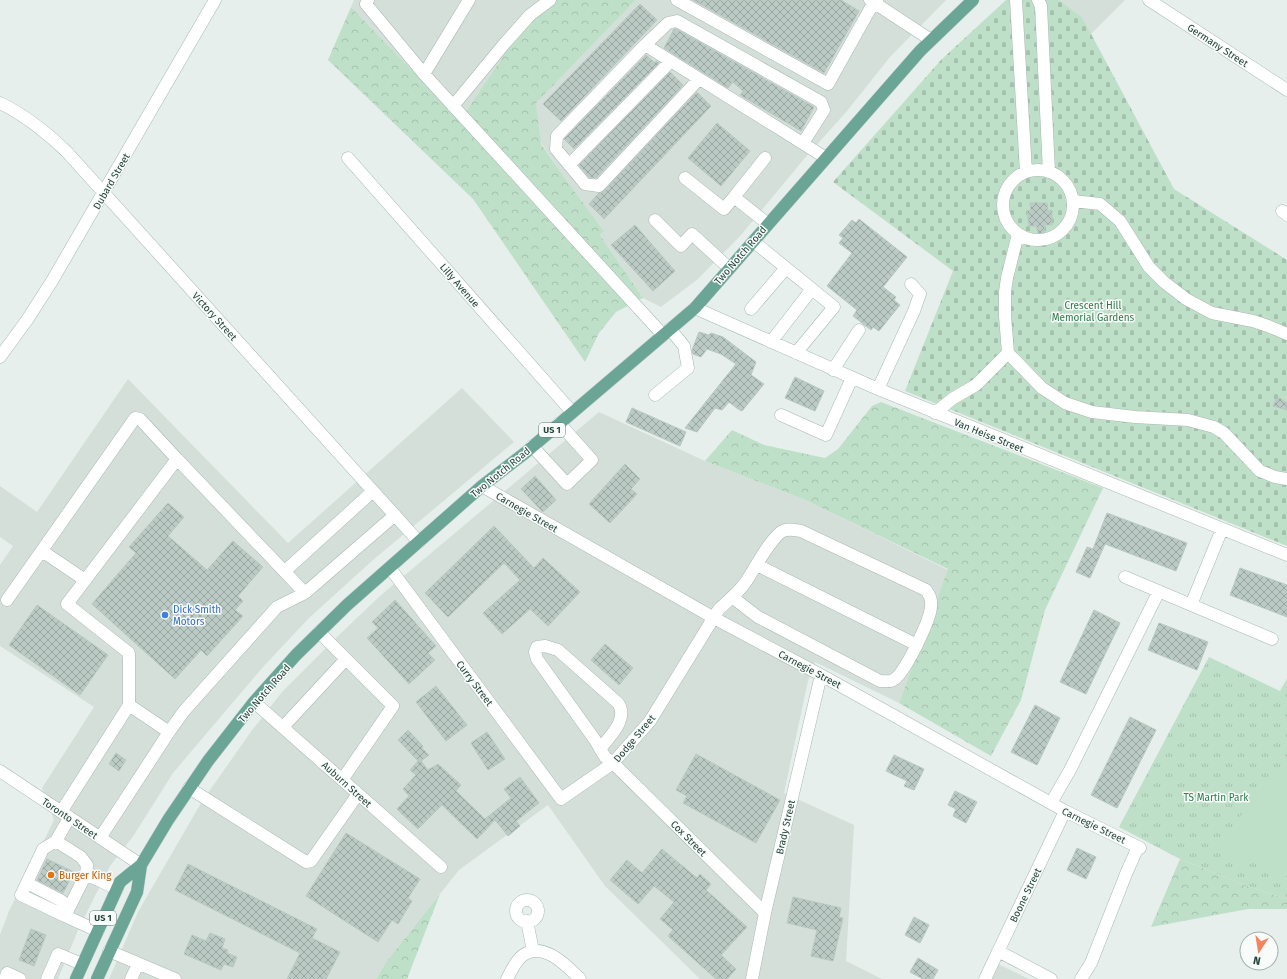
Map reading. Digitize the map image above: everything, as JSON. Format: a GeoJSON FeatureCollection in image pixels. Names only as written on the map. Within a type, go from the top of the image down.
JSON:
{"type":"FeatureCollection","features":[{"type":"Feature","properties":{"kind":"main road","name":"Two Notch Road"},"geometry":{"type":"LineString","coordinates":[[76,979],[120,882],[141,865],[189,788],[254,702],[319,632],[419,542],[482,486],[532,446],[695,308],[920,51],[973,0]]}},
{"type":"Feature","properties":{"kind":"main road"},"geometry":{"type":"LineString","coordinates":[[97,979],[137,892],[141,865]]}},
{"type":"Feature","properties":{"kind":"street","name":"Dubard Street"},"geometry":{"type":"LineString","coordinates":[[0,357],[27,320],[52,281],[215,0]]}},
{"type":"Feature","properties":{"kind":"street"},"geometry":{"type":"LineString","coordinates":[[368,0],[366,4],[424,74],[453,106],[667,332],[684,346],[688,368],[655,395]]}},
{"type":"Feature","properties":{"kind":"street"},"geometry":{"type":"LineString","coordinates":[[424,74],[469,0]]}},
{"type":"Feature","properties":{"kind":"street"},"geometry":{"type":"LineString","coordinates":[[453,106],[530,15],[550,0]]}},
{"type":"Feature","properties":{"kind":"street"},"geometry":{"type":"LineString","coordinates":[[677,0],[828,84],[874,1],[931,40]]}},
{"type":"Feature","properties":{"kind":"street"},"geometry":{"type":"LineString","coordinates":[[1016,0],[1026,172]]}},
{"type":"Feature","properties":{"kind":"street"},"geometry":{"type":"LineString","coordinates":[[1038,0],[1041,6],[1049,172]]}},
{"type":"Feature","properties":{"kind":"street","name":"Germany Street"},"geometry":{"type":"LineString","coordinates":[[1149,0],[1287,90]]}},
{"type":"Feature","properties":{"kind":"street"},"geometry":{"type":"LineString","coordinates":[[699,79],[599,186],[585,184],[556,149],[557,136],[645,45],[668,23],[677,21],[821,102],[824,110],[803,143]]}},
{"type":"Feature","properties":{"kind":"street"},"geometry":{"type":"LineString","coordinates":[[645,45],[826,158]]}},
{"type":"Feature","properties":{"kind":"street"},"geometry":{"type":"LineString","coordinates":[[569,165],[671,61]]}},
{"type":"Feature","properties":{"kind":"street","name":"Victory Street"},"geometry":{"type":"LineString","coordinates":[[0,103],[28,119],[66,151],[419,542]]}},
{"type":"Feature","properties":{"kind":"street","name":"Lilly Avenue"},"geometry":{"type":"LineString","coordinates":[[348,158],[572,412]]}},
{"type":"Feature","properties":{"kind":"street"},"geometry":{"type":"LineString","coordinates":[[685,178],[724,209],[765,158]]}},
{"type":"Feature","properties":{"kind":"street"},"geometry":{"type":"LineString","coordinates":[[1036,170],[1049,172],[1064,182],[1070,191],[1073,201],[1071,217],[1063,230],[1057,235],[1047,240],[1035,241],[1018,234],[1011,228],[1003,214],[1003,199],[1006,190],[1018,176],[1026,172],[1036,170]]}},
{"type":"Feature","properties":{"kind":"street"},"geometry":{"type":"LineString","coordinates":[[734,197],[768,224]]}},
{"type":"Feature","properties":{"kind":"street"},"geometry":{"type":"LineString","coordinates":[[1073,201],[1100,204],[1120,221],[1149,267],[1164,282],[1186,299],[1212,312],[1253,321],[1287,334]]}},
{"type":"Feature","properties":{"kind":"street"},"geometry":{"type":"LineString","coordinates":[[655,220],[681,246],[692,234],[729,268]]}},
{"type":"Feature","properties":{"kind":"street"},"geometry":{"type":"LineString","coordinates":[[1018,234],[1005,292],[1008,353],[1042,388],[1065,403],[1092,412],[1135,418],[1188,420],[1214,427],[1224,433],[1260,471],[1275,477],[1287,479]]}},
{"type":"Feature","properties":{"kind":"street"},"geometry":{"type":"LineString","coordinates":[[753,241],[834,307],[796,353]]}},
{"type":"Feature","properties":{"kind":"street"},"geometry":{"type":"LineString","coordinates":[[751,309],[786,268]]}},
{"type":"Feature","properties":{"kind":"street"},"geometry":{"type":"LineString","coordinates":[[878,389],[914,311],[920,294],[911,284]]}},
{"type":"Feature","properties":{"kind":"street"},"geometry":{"type":"LineString","coordinates":[[771,342],[812,289]]}},
{"type":"Feature","properties":{"kind":"street","name":"Van Heise Street"},"geometry":{"type":"LineString","coordinates":[[695,308],[833,370],[935,413],[1287,555]]}},
{"type":"Feature","properties":{"kind":"street"},"geometry":{"type":"LineString","coordinates":[[833,370],[859,330]]}},
{"type":"Feature","properties":{"kind":"street"},"geometry":{"type":"LineString","coordinates":[[935,413],[952,399],[976,385],[1008,353]]}},
{"type":"Feature","properties":{"kind":"street"},"geometry":{"type":"LineString","coordinates":[[781,415],[826,435],[852,378]]}},
{"type":"Feature","properties":{"kind":"street"},"geometry":{"type":"LineString","coordinates":[[7,600],[135,418],[140,419],[285,571],[305,594]]}},
{"type":"Feature","properties":{"kind":"street"},"geometry":{"type":"LineString","coordinates":[[532,446],[566,484],[592,460],[559,423]]}},
{"type":"Feature","properties":{"kind":"street"},"geometry":{"type":"LineString","coordinates":[[98,931],[21,895],[43,849],[56,841],[65,815],[129,705],[129,653],[67,604],[177,459]]}},
{"type":"Feature","properties":{"kind":"street","name":"Carnegie Street"},"geometry":{"type":"LineString","coordinates":[[482,486],[714,618],[821,675],[1051,803],[1139,847],[1126,874],[1091,963],[1081,979]]}},
{"type":"Feature","properties":{"kind":"street"},"geometry":{"type":"LineString","coordinates":[[285,571],[373,491]]}},
{"type":"Feature","properties":{"kind":"street"},"geometry":{"type":"LineString","coordinates":[[100,838],[184,711],[277,607],[305,594],[395,515]]}},
{"type":"Feature","properties":{"kind":"street","name":"Dodge Street"},"geometry":{"type":"LineString","coordinates":[[561,798],[613,763],[650,721],[719,609],[744,584],[774,538],[782,531],[791,529],[801,531],[926,590],[931,596],[932,608],[925,629],[917,645]]}},
{"type":"Feature","properties":{"kind":"street"},"geometry":{"type":"LineString","coordinates":[[1191,605],[1222,530]]}},
{"type":"Feature","properties":{"kind":"street"},"geometry":{"type":"LineString","coordinates":[[42,551],[86,580]]}},
{"type":"Feature","properties":{"kind":"street"},"geometry":{"type":"LineString","coordinates":[[732,597],[758,617],[880,681],[892,681],[899,676],[917,645],[756,565]]}},
{"type":"Feature","properties":{"kind":"street","name":"Curry Street"},"geometry":{"type":"LineString","coordinates":[[390,568],[561,798]]}},
{"type":"Feature","properties":{"kind":"street"},"geometry":{"type":"LineString","coordinates":[[1125,577],[1272,639]]}},
{"type":"Feature","properties":{"kind":"street"},"geometry":{"type":"LineString","coordinates":[[1051,803],[1070,770],[1159,592]]}},
{"type":"Feature","properties":{"kind":"street"},"geometry":{"type":"LineString","coordinates":[[319,632],[393,706],[342,780]]}},
{"type":"Feature","properties":{"kind":"street","name":"Cox Street"},"geometry":{"type":"LineString","coordinates":[[600,749],[619,723],[622,715],[621,707],[558,650],[545,646],[537,648],[535,652],[537,659],[605,757],[613,763],[765,913]]}},
{"type":"Feature","properties":{"kind":"street"},"geometry":{"type":"LineString","coordinates":[[283,727],[346,659]]}},
{"type":"Feature","properties":{"kind":"street","name":"Brady Street"},"geometry":{"type":"LineString","coordinates":[[752,979],[765,913],[821,675]]}},
{"type":"Feature","properties":{"kind":"street","name":"Auburn Street"},"geometry":{"type":"LineString","coordinates":[[254,702],[440,866]]}},
{"type":"Feature","properties":{"kind":"street"},"geometry":{"type":"LineString","coordinates":[[129,705],[169,732]]}},
{"type":"Feature","properties":{"kind":"street","name":"Toronto Street"},"geometry":{"type":"LineString","coordinates":[[0,771],[141,865]]}},
{"type":"Feature","properties":{"kind":"street"},"geometry":{"type":"LineString","coordinates":[[189,788],[306,862],[310,861],[358,794]]}},
{"type":"Feature","properties":{"kind":"street","name":"Boone Street"},"geometry":{"type":"LineString","coordinates":[[985,979],[1066,811]]}},
{"type":"Feature","properties":{"kind":"street"},"geometry":{"type":"LineString","coordinates":[[56,841],[83,859],[87,865],[86,874],[65,916]]}},
{"type":"Feature","properties":{"kind":"street"},"geometry":{"type":"LineString","coordinates":[[86,874],[117,889]]}},
{"type":"Feature","properties":{"kind":"street"},"geometry":{"type":"LineString","coordinates":[[527,922],[533,951]]}},
{"type":"Feature","properties":{"kind":"street"},"geometry":{"type":"LineString","coordinates":[[109,951],[175,979]]}},
{"type":"Feature","properties":{"kind":"street"},"geometry":{"type":"LineString","coordinates":[[507,979],[521,957],[533,951],[546,953],[560,959],[580,979]]}},
{"type":"Feature","properties":{"kind":"street"},"geometry":{"type":"LineString","coordinates":[[998,952],[1051,979]]}},
{"type":"Feature","properties":{"kind":"street"},"geometry":{"type":"LineString","coordinates":[[47,979],[58,954],[82,964]]}},
{"type":"Feature","properties":{"kind":"street"},"geometry":{"type":"LineString","coordinates":[[131,979],[138,964]]}},
{"type":"Feature","properties":{"kind":"street"},"geometry":{"type":"LineString","coordinates":[[138,964],[166,979]]}},
{"type":"Feature","properties":{"kind":"street"},"geometry":{"type":"LineString","coordinates":[[5,979],[7,973],[20,979]]}},
{"type":"Feature","properties":{"kind":"shaded area"},"geometry":{"type":"Polygon","coordinates":[[[354,0],[555,0],[521,30],[460,120],[351,7],[354,0]]]}},
{"type":"Feature","properties":{"kind":"shaded area"},"geometry":{"type":"Polygon","coordinates":[[[636,0],[946,0],[890,57],[847,111],[804,159],[741,235],[698,279],[661,307],[643,298],[600,235],[604,231],[564,177],[523,116],[636,0]]]}},
{"type":"Feature","properties":{"kind":"shaded area"},"geometry":{"type":"Polygon","coordinates":[[[1059,0],[1125,0],[1091,34],[1082,17],[1059,0]]]}},
{"type":"Feature","properties":{"kind":"shaded area"},"geometry":{"type":"Polygon","coordinates":[[[128,379],[288,543],[462,388],[514,442],[373,560],[309,618],[263,667],[212,727],[173,773],[134,835],[110,866],[78,930],[58,979],[0,979],[0,935],[9,911],[54,820],[42,788],[94,707],[0,646],[0,565],[13,546],[0,537],[0,486],[37,512],[128,379]]]}},
{"type":"Feature","properties":{"kind":"shaded area"},"geometry":{"type":"Polygon","coordinates":[[[599,412],[705,461],[803,499],[948,570],[899,703],[815,662],[808,681],[784,793],[854,825],[846,961],[882,979],[700,979],[605,886],[548,805],[459,870],[386,962],[376,979],[109,979],[138,912],[201,803],[250,733],[282,692],[380,596],[599,412]]]}},
{"type":"Feature","properties":{"kind":"shaded area"},"geometry":{"type":"Polygon","coordinates":[[[998,964],[1029,979],[991,979],[998,964]]]}},
{"type":"Feature","properties":{"kind":"green space"},"geometry":{"type":"Polygon","coordinates":[[[554,0],[636,0],[536,103],[541,144],[604,231],[600,235],[643,298],[616,312],[599,333],[585,362],[473,199],[328,60],[351,7],[460,120],[521,30],[554,0]]]}},
{"type":"Feature","properties":{"kind":"green space","name":"Crescent Hill Memorial Gardens"},"geometry":{"type":"Polygon","coordinates":[[[1006,0],[1059,0],[1082,17],[1174,189],[1287,260],[1287,546],[905,391],[953,271],[833,182],[941,60],[1006,0]]]}},
{"type":"Feature","properties":{"kind":"green space"},"geometry":{"type":"Polygon","coordinates":[[[881,402],[1103,488],[1045,610],[1021,700],[991,756],[899,703],[948,569],[803,499],[705,461],[732,430],[764,445],[825,458],[838,449],[872,406],[881,402]]]}},
{"type":"Feature","properties":{"kind":"green space","name":"TS Martin Park"},"geometry":{"type":"Polygon","coordinates":[[[1209,657],[1280,691],[1287,679],[1287,899],[1247,886],[1180,859],[1119,827],[1209,657]]]}},
{"type":"Feature","properties":{"kind":"green space"},"geometry":{"type":"Polygon","coordinates":[[[1287,767],[1287,876],[1222,851],[1248,804],[1266,783],[1287,767]]]}},
{"type":"Feature","properties":{"kind":"green space"},"geometry":{"type":"Polygon","coordinates":[[[1180,859],[1247,886],[1287,899],[1287,909],[1248,909],[1151,927],[1180,859]]]}},
{"type":"Feature","properties":{"kind":"green space"},"geometry":{"type":"Polygon","coordinates":[[[440,894],[407,979],[376,979],[386,962],[440,894]]]}},
{"type":"Feature","properties":{"kind":"building"},"geometry":{"type":"Polygon","coordinates":[[[693,0],[841,0],[859,11],[824,73],[693,0]]]}},
{"type":"Feature","properties":{"kind":"building"},"geometry":{"type":"Polygon","coordinates":[[[640,4],[657,20],[561,121],[543,104],[640,4]]]}},
{"type":"Feature","properties":{"kind":"building"},"geometry":{"type":"Polygon","coordinates":[[[674,29],[814,107],[801,131],[740,95],[743,91],[733,82],[728,88],[664,48],[674,29]]]}},
{"type":"Feature","properties":{"kind":"building"},"geometry":{"type":"Polygon","coordinates":[[[646,55],[655,63],[656,61],[659,63],[574,149],[564,139],[646,55]]]}},
{"type":"Feature","properties":{"kind":"building"},"geometry":{"type":"Polygon","coordinates":[[[670,72],[683,85],[596,178],[589,177],[579,165],[670,72]]]}},
{"type":"Feature","properties":{"kind":"building"},"geometry":{"type":"Polygon","coordinates":[[[697,92],[711,106],[604,219],[589,204],[599,193],[604,191],[697,92]]]}},
{"type":"Feature","properties":{"kind":"building"},"geometry":{"type":"Polygon","coordinates":[[[717,123],[750,151],[721,186],[688,158],[717,123]]]}},
{"type":"Feature","properties":{"kind":"building"},"geometry":{"type":"Polygon","coordinates":[[[1030,203],[1047,203],[1048,211],[1052,210],[1052,225],[1045,225],[1042,244],[1036,226],[1029,226],[1027,211],[1031,211],[1030,203]]]}},
{"type":"Feature","properties":{"kind":"building"},"geometry":{"type":"Polygon","coordinates":[[[859,219],[907,257],[883,287],[896,297],[894,300],[900,305],[879,331],[873,327],[871,330],[853,316],[857,310],[827,286],[852,253],[839,243],[843,238],[839,235],[852,220],[856,223],[859,219]]]}},
{"type":"Feature","properties":{"kind":"building"},"geometry":{"type":"Polygon","coordinates":[[[635,225],[675,271],[653,291],[611,245],[635,225]]]}},
{"type":"Feature","properties":{"kind":"building"},"geometry":{"type":"Polygon","coordinates":[[[699,332],[709,335],[711,333],[723,337],[756,362],[751,375],[764,384],[742,411],[729,402],[722,410],[715,408],[697,432],[685,428],[736,364],[721,354],[707,349],[701,357],[693,354],[692,350],[699,332]]]}},
{"type":"Feature","properties":{"kind":"building"},"geometry":{"type":"Polygon","coordinates":[[[795,377],[824,391],[815,411],[785,398],[795,377]]]}},
{"type":"Feature","properties":{"kind":"building"},"geometry":{"type":"Polygon","coordinates":[[[1280,398],[1287,403],[1287,410],[1273,406],[1276,399],[1280,398]]]}},
{"type":"Feature","properties":{"kind":"building"},"geometry":{"type":"Polygon","coordinates":[[[632,408],[686,432],[680,446],[626,422],[632,408]]]}},
{"type":"Feature","properties":{"kind":"building"},"geometry":{"type":"Polygon","coordinates":[[[625,464],[640,479],[631,489],[637,494],[610,523],[589,504],[625,464]]]}},
{"type":"Feature","properties":{"kind":"building"},"geometry":{"type":"Polygon","coordinates":[[[535,476],[556,500],[543,512],[521,489],[535,476]]]}},
{"type":"Feature","properties":{"kind":"building"},"geometry":{"type":"Polygon","coordinates":[[[168,503],[184,517],[168,536],[207,570],[233,541],[263,567],[238,596],[243,601],[235,610],[243,616],[207,656],[201,650],[175,679],[92,604],[136,553],[129,547],[168,503]]]}},
{"type":"Feature","properties":{"kind":"building"},"geometry":{"type":"Polygon","coordinates":[[[1107,513],[1187,543],[1176,571],[1105,544],[1090,578],[1076,572],[1087,547],[1093,549],[1107,513]]]}},
{"type":"Feature","properties":{"kind":"building"},"geometry":{"type":"Polygon","coordinates":[[[494,526],[534,568],[543,558],[580,592],[548,626],[530,609],[502,634],[483,613],[520,580],[504,563],[448,617],[425,593],[494,526]]]}},
{"type":"Feature","properties":{"kind":"building"},"geometry":{"type":"Polygon","coordinates":[[[1240,568],[1287,585],[1287,617],[1230,595],[1240,568]]]}},
{"type":"Feature","properties":{"kind":"building"},"geometry":{"type":"Polygon","coordinates":[[[395,600],[436,646],[428,653],[435,660],[409,684],[367,638],[378,628],[372,622],[395,600]]]}},
{"type":"Feature","properties":{"kind":"building"},"geometry":{"type":"Polygon","coordinates":[[[37,605],[108,655],[80,695],[9,645],[37,605]]]}},
{"type":"Feature","properties":{"kind":"building"},"geometry":{"type":"Polygon","coordinates":[[[1094,610],[1120,623],[1086,694],[1060,682],[1094,610]]]}},
{"type":"Feature","properties":{"kind":"building"},"geometry":{"type":"Polygon","coordinates":[[[1159,623],[1208,642],[1197,670],[1148,650],[1159,623]]]}},
{"type":"Feature","properties":{"kind":"building"},"geometry":{"type":"Polygon","coordinates":[[[605,644],[633,668],[619,685],[591,660],[605,644]]]}},
{"type":"Feature","properties":{"kind":"building"},"geometry":{"type":"Polygon","coordinates":[[[436,686],[467,725],[446,741],[416,702],[436,686]]]}},
{"type":"Feature","properties":{"kind":"building"},"geometry":{"type":"Polygon","coordinates":[[[1035,705],[1060,718],[1037,765],[1011,752],[1035,705]]]}},
{"type":"Feature","properties":{"kind":"building"},"geometry":{"type":"Polygon","coordinates":[[[1130,717],[1156,730],[1117,808],[1091,795],[1130,717]]]}},
{"type":"Feature","properties":{"kind":"building"},"geometry":{"type":"Polygon","coordinates":[[[408,730],[429,755],[421,761],[428,770],[438,764],[461,785],[456,791],[485,819],[511,798],[504,789],[520,777],[539,803],[516,821],[520,826],[508,836],[495,820],[477,839],[442,805],[418,829],[397,809],[409,796],[403,789],[416,775],[410,770],[418,761],[398,740],[408,730]]]}},
{"type":"Feature","properties":{"kind":"building"},"geometry":{"type":"Polygon","coordinates":[[[487,732],[505,759],[488,770],[471,743],[487,732]]]}},
{"type":"Feature","properties":{"kind":"building"},"geometry":{"type":"Polygon","coordinates":[[[116,753],[126,760],[119,771],[109,764],[116,753]]]}},
{"type":"Feature","properties":{"kind":"building"},"geometry":{"type":"Polygon","coordinates":[[[696,754],[780,800],[756,843],[683,803],[687,796],[676,790],[696,754]]]}},
{"type":"Feature","properties":{"kind":"building"},"geometry":{"type":"Polygon","coordinates":[[[894,755],[924,769],[914,790],[904,786],[907,781],[886,771],[894,755]]]}},
{"type":"Feature","properties":{"kind":"building"},"geometry":{"type":"Polygon","coordinates":[[[955,791],[977,802],[966,823],[953,816],[956,809],[948,805],[955,791]]]}},
{"type":"Feature","properties":{"kind":"building"},"geometry":{"type":"Polygon","coordinates":[[[346,833],[420,879],[408,898],[412,901],[398,924],[392,920],[378,942],[306,896],[346,833]]]}},
{"type":"Feature","properties":{"kind":"building"},"geometry":{"type":"Polygon","coordinates":[[[1077,848],[1096,857],[1086,879],[1067,870],[1077,848]]]}},
{"type":"Feature","properties":{"kind":"building"},"geometry":{"type":"Polygon","coordinates":[[[662,849],[697,878],[700,874],[711,884],[706,890],[747,927],[721,955],[736,969],[727,979],[716,979],[668,936],[673,930],[660,919],[674,902],[654,886],[638,904],[610,880],[627,860],[642,873],[662,849]]]}},
{"type":"Feature","properties":{"kind":"building"},"geometry":{"type":"Polygon","coordinates":[[[47,859],[74,872],[63,893],[37,880],[47,859]]]}},
{"type":"Feature","properties":{"kind":"building"},"geometry":{"type":"Polygon","coordinates":[[[188,864],[317,929],[312,938],[340,952],[326,979],[287,979],[300,953],[175,890],[188,864]]]}},
{"type":"Feature","properties":{"kind":"building"},"geometry":{"type":"Polygon","coordinates":[[[793,897],[841,908],[839,917],[843,918],[833,961],[811,956],[817,930],[787,923],[793,897]]]}},
{"type":"Feature","properties":{"kind":"building"},"geometry":{"type":"Polygon","coordinates":[[[914,917],[929,925],[920,943],[905,935],[914,917]]]}},
{"type":"Feature","properties":{"kind":"building"},"geometry":{"type":"Polygon","coordinates":[[[31,929],[46,935],[34,966],[19,960],[31,929]]]}},
{"type":"Feature","properties":{"kind":"building"},"geometry":{"type":"Polygon","coordinates":[[[210,933],[225,939],[222,948],[228,950],[227,953],[237,957],[233,967],[224,964],[221,970],[184,954],[192,935],[206,941],[210,933]]]}},
{"type":"Feature","properties":{"kind":"building"},"geometry":{"type":"Polygon","coordinates":[[[918,958],[938,970],[933,979],[923,979],[910,972],[918,958]]]}},
{"type":"Feature","properties":{"kind":"place","name":"Dick Smith Motors"},"geometry":{"type":"Point","coordinates":[165,615]}},
{"type":"Feature","properties":{"kind":"place","name":"Burger King"},"geometry":{"type":"Point","coordinates":[51,875]}}]}
